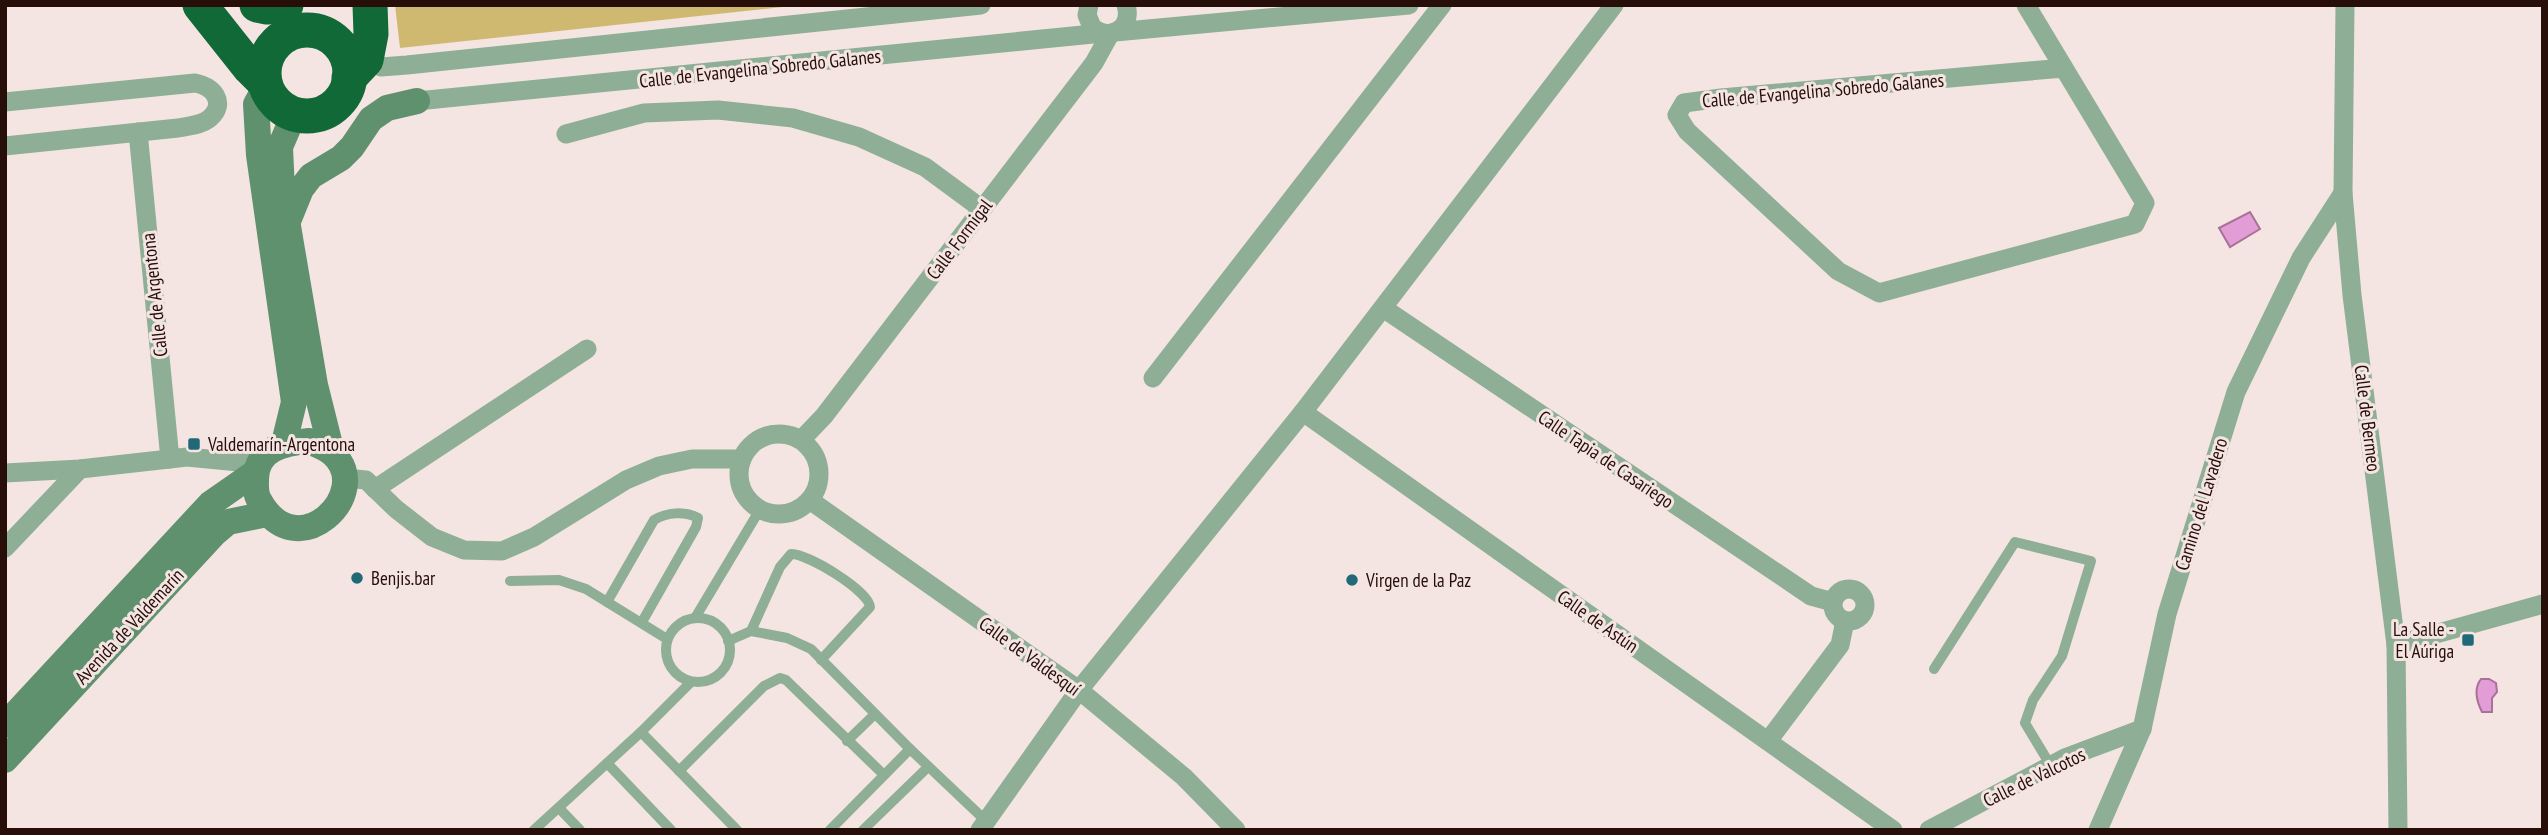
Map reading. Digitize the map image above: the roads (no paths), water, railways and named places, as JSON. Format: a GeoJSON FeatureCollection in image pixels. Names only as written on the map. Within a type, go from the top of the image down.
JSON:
{"type":"FeatureCollection","features":[{"type":"Feature","properties":{"kind":"highway"},"geometry":{"type":"LineString","coordinates":[[200,5],[250,68],[258,88],[283,109],[297,115],[317,115],[328,110],[345,92],[372,34],[370,5]]}},
{"type":"Feature","properties":{"kind":"highway"},"geometry":{"type":"LineString","coordinates":[[227,5],[239,20],[257,35],[275,44]]}},
{"type":"Feature","properties":{"kind":"highway"},"geometry":{"type":"LineString","coordinates":[[257,5],[286,5]]}},
{"type":"Feature","properties":{"kind":"highway"},"geometry":{"type":"LineString","coordinates":[[325,34],[338,26],[350,5]]}},
{"type":"Feature","properties":{"kind":"highway"},"geometry":{"type":"LineString","coordinates":[[258,88],[269,53],[275,44],[286,35],[300,31],[325,34],[332,38],[358,69]]}},
{"type":"Feature","properties":{"kind":"street"},"geometry":{"type":"LineString","coordinates":[[187,5],[258,88],[263,191],[294,402],[284,443]]}},
{"type":"Feature","properties":{"kind":"street","name":"Calle de Evangelina Sobredo Galanes"},"geometry":{"type":"LineString","coordinates":[[358,69],[981,5]]}},
{"type":"Feature","properties":{"kind":"street"},"geometry":{"type":"LineString","coordinates":[[1089,5],[1089,21],[1092,27],[1109,33]]}},
{"type":"Feature","properties":{"kind":"street","name":"Calle Formigal"},"geometry":{"type":"LineString","coordinates":[[802,439],[824,416],[1094,63],[1109,33],[1121,29],[1128,19],[1126,5]]}},
{"type":"Feature","properties":{"kind":"street","name":"Calle de Evangelina Sobredo Galanes"},"geometry":{"type":"LineString","coordinates":[[417,101],[1409,5]]}},
{"type":"Feature","properties":{"kind":"street"},"geometry":{"type":"LineString","coordinates":[[1153,379],[1442,5]]}},
{"type":"Feature","properties":{"kind":"street"},"geometry":{"type":"LineString","coordinates":[[983,825],[1079,690],[1303,412],[1614,5]]}},
{"type":"Feature","properties":{"kind":"street","name":"Calle de Evangelina Sobredo Galanes"},"geometry":{"type":"LineString","coordinates":[[2026,5],[2064,68],[2145,203],[2135,224],[1879,293],[1838,271],[1687,131],[1676,115],[1684,103],[1721,98],[2064,68]]}},
{"type":"Feature","properties":{"kind":"street","name":"Calle de Bermeo"},"geometry":{"type":"LineString","coordinates":[[2346,5],[2343,193],[2352,295],[2396,645],[2398,830]]}},
{"type":"Feature","properties":{"kind":"street"},"geometry":{"type":"LineString","coordinates":[[5,103],[195,83],[206,85],[215,94],[217,105],[212,116],[202,123],[178,128],[5,146]]}},
{"type":"Feature","properties":{"kind":"street"},"geometry":{"type":"LineString","coordinates":[[288,221],[301,189],[310,176],[341,158],[371,119],[387,108],[417,101]]}},
{"type":"Feature","properties":{"kind":"street"},"geometry":{"type":"LineString","coordinates":[[566,134],[644,113],[718,110],[793,118],[859,136],[925,167],[982,209]]}},
{"type":"Feature","properties":{"kind":"street"},"geometry":{"type":"LineString","coordinates":[[297,115],[280,148],[282,191],[315,385],[332,453],[345,478],[340,504],[326,520],[306,528],[285,526],[267,514],[256,495],[258,468],[269,450],[284,443],[309,441],[332,453]]}},
{"type":"Feature","properties":{"kind":"street","name":"Calle de Argentona"},"geometry":{"type":"LineString","coordinates":[[138,132],[170,459]]}},
{"type":"Feature","properties":{"kind":"street","name":"Camino del Lavadero"},"geometry":{"type":"LineString","coordinates":[[2098,830],[2141,729],[2167,614],[2236,392],[2301,258],[2343,193]]}},
{"type":"Feature","properties":{"kind":"street","name":"Calle Tapia de Casariego"},"geometry":{"type":"LineString","coordinates":[[1382,308],[1811,596],[1833,602]]}},
{"type":"Feature","properties":{"kind":"street"},"geometry":{"type":"LineString","coordinates":[[375,489],[587,349]]}},
{"type":"Feature","properties":{"kind":"street","name":"Calle de Astún"},"geometry":{"type":"LineString","coordinates":[[1303,412],[1892,830]]}},
{"type":"Feature","properties":{"kind":"street"},"geometry":{"type":"LineString","coordinates":[[777,433],[802,439],[818,460],[820,481],[811,501],[790,513],[776,515],[759,511],[739,482],[739,464],[748,448],[777,433]]}},
{"type":"Feature","properties":{"kind":"street"},"geometry":{"type":"LineString","coordinates":[[5,473],[80,469],[195,457],[258,468]]}},
{"type":"Feature","properties":{"kind":"street"},"geometry":{"type":"LineString","coordinates":[[345,478],[366,480],[396,509],[432,537],[464,550],[502,551],[534,537],[626,480],[659,466],[692,459],[742,459]]}},
{"type":"Feature","properties":{"kind":"street","name":"Avenida de Valdemarín"},"geometry":{"type":"LineString","coordinates":[[5,725],[209,504],[258,468]]}},
{"type":"Feature","properties":{"kind":"street"},"geometry":{"type":"LineString","coordinates":[[5,548],[80,469]]}},
{"type":"Feature","properties":{"kind":"street","name":"Calle de Valdesquí"},"geometry":{"type":"LineString","coordinates":[[811,501],[1079,690],[1184,777],[1236,830]]}},
{"type":"Feature","properties":{"kind":"street","name":"Avenida de Valdemarín"},"geometry":{"type":"LineString","coordinates":[[5,760],[215,533],[228,522],[267,514]]}},
{"type":"Feature","properties":{"kind":"street"},"geometry":{"type":"LineString","coordinates":[[1851,589],[1861,594],[1866,606],[1857,620],[1844,621],[1835,614],[1833,602],[1839,592],[1851,589]]}},
{"type":"Feature","properties":{"kind":"street"},"geometry":{"type":"LineString","coordinates":[[2396,645],[2543,604]]}},
{"type":"Feature","properties":{"kind":"street"},"geometry":{"type":"LineString","coordinates":[[1768,741],[1840,645],[1844,621]]}},
{"type":"Feature","properties":{"kind":"street","name":"Calle de Valcotos"},"geometry":{"type":"LineString","coordinates":[[1929,830],[2051,766],[2141,729]]}},
{"type":"Feature","properties":{"kind":"lane"},"geometry":{"type":"LineString","coordinates":[[695,618],[759,511]]}},
{"type":"Feature","properties":{"kind":"lane"},"geometry":{"type":"LineString","coordinates":[[607,602],[654,520],[671,514],[690,514],[698,518],[696,527],[642,622]]}},
{"type":"Feature","properties":{"kind":"lane"},"geometry":{"type":"LineString","coordinates":[[1934,669],[2015,542],[2091,561],[2062,656],[2034,700],[2025,723],[2051,766]]}},
{"type":"Feature","properties":{"kind":"lane"},"geometry":{"type":"LineString","coordinates":[[751,631],[780,567],[791,554],[804,555],[861,592],[869,601],[870,607],[821,660]]}},
{"type":"Feature","properties":{"kind":"lane"},"geometry":{"type":"LineString","coordinates":[[510,581],[559,580],[586,589],[667,639]]}},
{"type":"Feature","properties":{"kind":"lane"},"geometry":{"type":"LineString","coordinates":[[695,618],[713,621],[726,634],[728,641],[730,652],[724,670],[709,681],[691,682],[675,674],[666,657],[667,639],[678,624],[695,618]]}},
{"type":"Feature","properties":{"kind":"lane"},"geometry":{"type":"LineString","coordinates":[[728,641],[751,631],[788,638],[811,649],[983,825]]}},
{"type":"Feature","properties":{"kind":"lane"},"geometry":{"type":"LineString","coordinates":[[680,771],[765,686],[780,678],[786,680],[884,775]]}},
{"type":"Feature","properties":{"kind":"lane"},"geometry":{"type":"LineString","coordinates":[[540,828],[691,682]]}},
{"type":"Feature","properties":{"kind":"lane"},"geometry":{"type":"LineString","coordinates":[[847,741],[875,713]]}},
{"type":"Feature","properties":{"kind":"lane"},"geometry":{"type":"LineString","coordinates":[[642,732],[737,830]]}},
{"type":"Feature","properties":{"kind":"lane"},"geometry":{"type":"LineString","coordinates":[[830,830],[910,749]]}},
{"type":"Feature","properties":{"kind":"lane"},"geometry":{"type":"LineString","coordinates":[[607,763],[671,830]]}},
{"type":"Feature","properties":{"kind":"lane"},"geometry":{"type":"LineString","coordinates":[[863,830],[928,767]]}},
{"type":"Feature","properties":{"kind":"lane"},"geometry":{"type":"LineString","coordinates":[[559,808],[580,830]]}},
{"type":"Feature","properties":{"kind":"place","name":"Valdemarín-Argentona"},"geometry":{"type":"Point","coordinates":[194,444]}},
{"type":"Feature","properties":{"kind":"place","name":"Benjis.bar"},"geometry":{"type":"Point","coordinates":[357,578]}},
{"type":"Feature","properties":{"kind":"place","name":"Virgen de la Paz"},"geometry":{"type":"Point","coordinates":[1352,580]}},
{"type":"Feature","properties":{"kind":"place","name":"La Salle - El Aúriga"},"geometry":{"type":"Point","coordinates":[2468,640]}}]}
